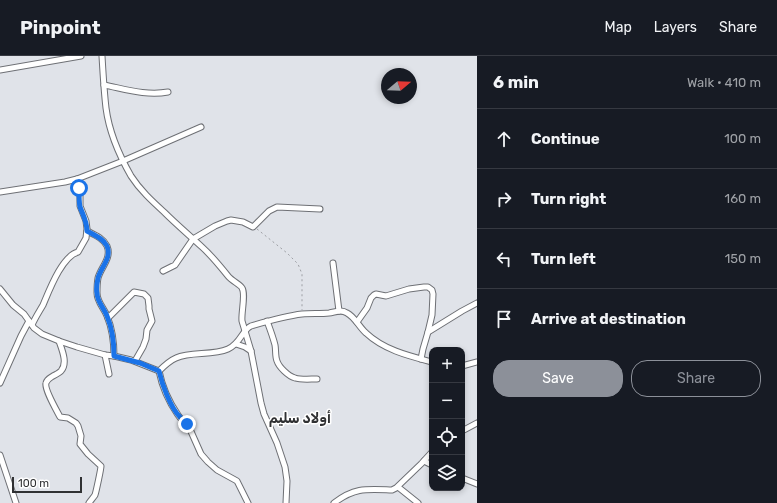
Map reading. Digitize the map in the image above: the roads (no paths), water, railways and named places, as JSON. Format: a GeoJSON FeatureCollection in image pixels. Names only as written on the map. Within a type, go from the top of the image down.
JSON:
{"type":"FeatureCollection","features":[{"type":"Feature","properties":{"kind":"street"},"geometry":{"type":"LineString","coordinates":[[0,70],[81,56]]}},
{"type":"Feature","properties":{"kind":"street"},"geometry":{"type":"LineString","coordinates":[[102,56],[106,109],[110,126],[123,161],[132,177],[155,204],[203,247],[233,281],[242,286],[242,316],[251,351],[261,403],[285,467],[287,481],[286,503]]}},
{"type":"Feature","properties":{"kind":"street"},"geometry":{"type":"LineString","coordinates":[[104,85],[140,92],[168,92]]}},
{"type":"Feature","properties":{"kind":"street"},"geometry":{"type":"LineString","coordinates":[[0,192],[77,179],[201,127]]}},
{"type":"Feature","properties":{"kind":"street"},"geometry":{"type":"LineString","coordinates":[[0,383],[21,336],[41,308],[56,275],[69,257],[78,252],[86,238],[86,221],[80,206],[80,194],[77,179]]}},
{"type":"Feature","properties":{"kind":"street"},"geometry":{"type":"LineString","coordinates":[[163,271],[175,265],[193,239],[227,220],[236,220],[254,226],[270,211],[277,207],[320,209]]}},
{"type":"Feature","properties":{"kind":"street"},"geometry":{"type":"LineString","coordinates":[[87,231],[101,238],[107,247],[107,261],[98,278],[97,294],[99,302],[108,318],[113,341],[114,356]]}},
{"type":"Feature","properties":{"kind":"street"},"geometry":{"type":"LineString","coordinates":[[333,263],[339,311]]}},
{"type":"Feature","properties":{"kind":"street"},"geometry":{"type":"LineString","coordinates":[[356,322],[367,308],[371,298],[376,294],[386,296],[409,289],[428,287],[434,294],[432,315],[421,359]]}},
{"type":"Feature","properties":{"kind":"street"},"geometry":{"type":"LineString","coordinates":[[0,289],[3,294],[24,314],[34,328],[42,334],[59,341],[105,355],[135,362],[159,371]]}},
{"type":"Feature","properties":{"kind":"street"},"geometry":{"type":"LineString","coordinates":[[108,318],[134,292],[144,294],[148,298],[149,312],[152,321],[147,330],[143,347],[135,362]]}},
{"type":"Feature","properties":{"kind":"street"},"geometry":{"type":"LineString","coordinates":[[428,332],[462,311],[477,304]]}},
{"type":"Feature","properties":{"kind":"street"},"geometry":{"type":"LineString","coordinates":[[159,371],[166,364],[182,356],[227,349],[236,344],[249,327],[267,321],[302,314],[330,313],[339,311],[347,312],[366,333],[379,343],[393,350],[429,361]]}},
{"type":"Feature","properties":{"kind":"street"},"geometry":{"type":"LineString","coordinates":[[267,321],[275,344],[276,359],[279,365],[290,376],[295,378],[317,379]]}},
{"type":"Feature","properties":{"kind":"street"},"geometry":{"type":"LineString","coordinates":[[59,341],[64,357],[63,367],[61,372],[47,380],[46,390],[60,417],[68,418],[76,423],[81,436],[80,444],[101,466],[95,494],[89,503]]}},
{"type":"Feature","properties":{"kind":"street"},"geometry":{"type":"LineString","coordinates":[[236,344],[251,351]]}},
{"type":"Feature","properties":{"kind":"street"},"geometry":{"type":"LineString","coordinates":[[105,355],[109,374]]}},
{"type":"Feature","properties":{"kind":"street"},"geometry":{"type":"LineString","coordinates":[[465,365],[477,362]]}},
{"type":"Feature","properties":{"kind":"street"},"geometry":{"type":"LineString","coordinates":[[159,371],[161,380],[173,408],[179,417],[189,427],[201,454],[217,470],[237,481],[248,503]]}},
{"type":"Feature","properties":{"kind":"street"},"geometry":{"type":"LineString","coordinates":[[465,429],[477,423]]}},
{"type":"Feature","properties":{"kind":"street"},"geometry":{"type":"LineString","coordinates":[[0,455],[16,503]]}},
{"type":"Feature","properties":{"kind":"street"},"geometry":{"type":"LineString","coordinates":[[334,503],[355,491],[392,490],[398,487],[430,455]]}},
{"type":"Feature","properties":{"kind":"street"},"geometry":{"type":"LineString","coordinates":[[424,462],[429,464]]}},
{"type":"Feature","properties":{"kind":"street"},"geometry":{"type":"LineString","coordinates":[[465,479],[477,484]]}},
{"type":"Feature","properties":{"kind":"street"},"geometry":{"type":"LineString","coordinates":[[398,487],[418,503]]}},
{"type":"Feature","properties":{"kind":"district","name":"أولاد سليم"},"geometry":{"type":"Point","coordinates":[300,418]}}]}
